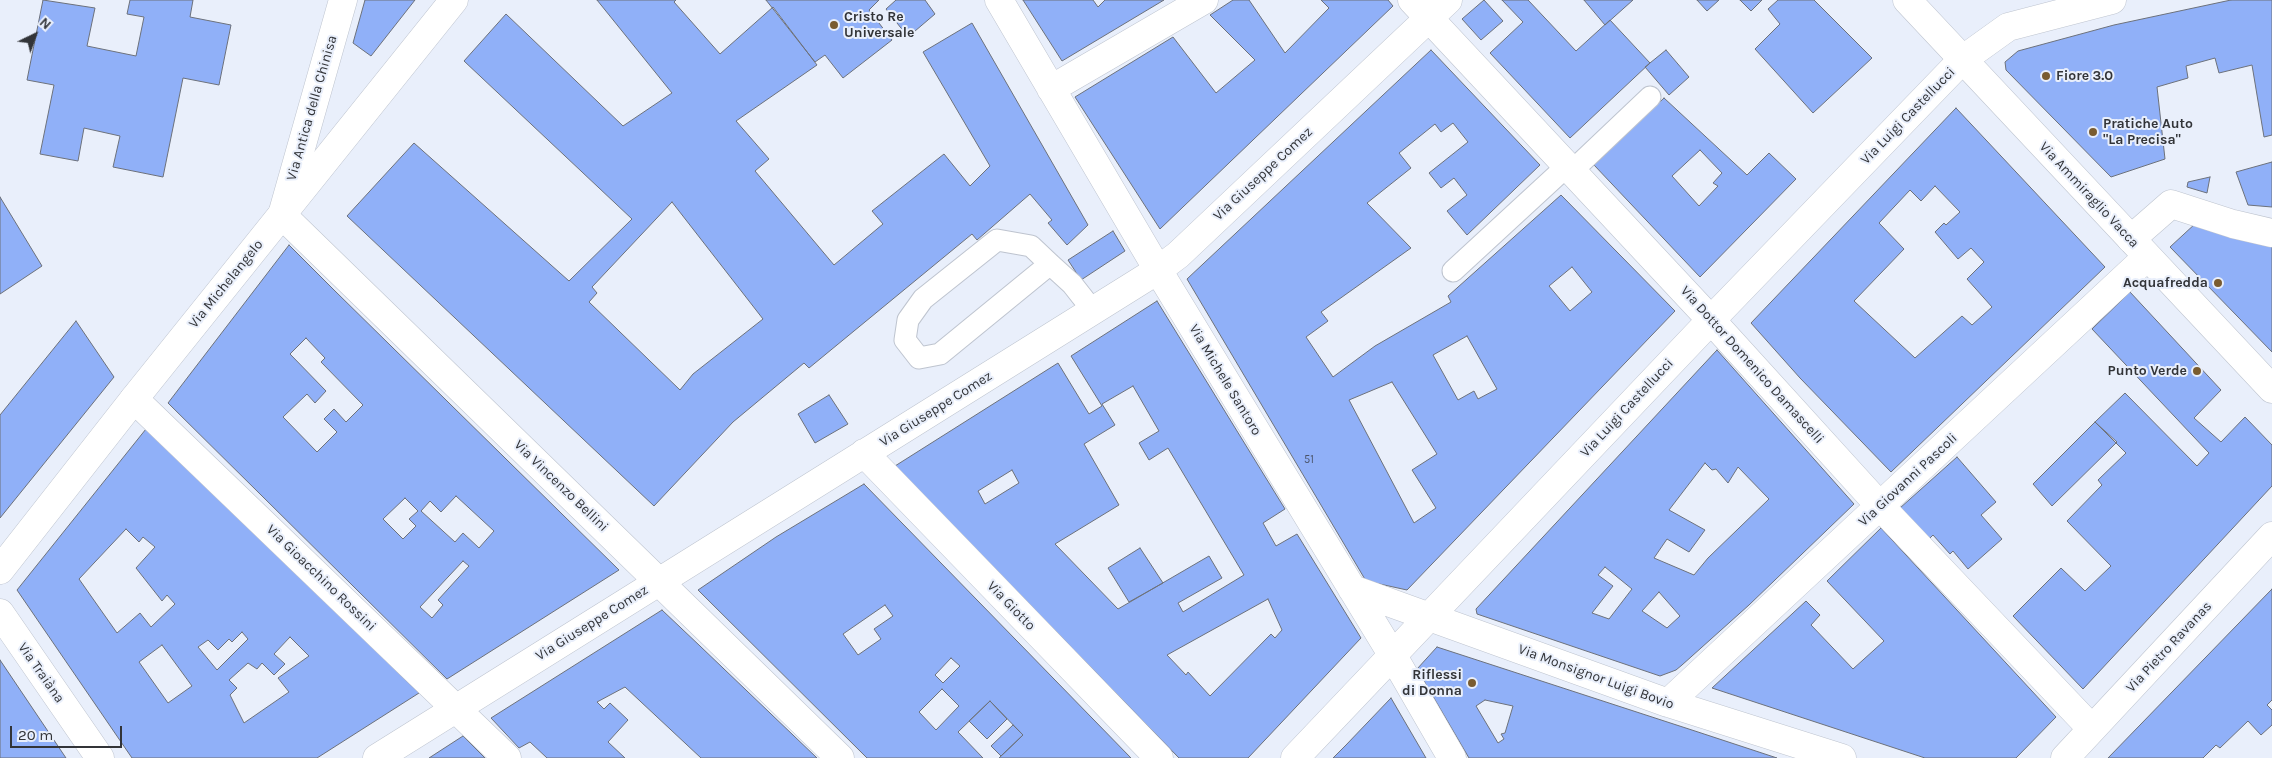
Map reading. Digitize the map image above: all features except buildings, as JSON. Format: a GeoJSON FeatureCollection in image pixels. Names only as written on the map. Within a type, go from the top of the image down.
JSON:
{"type":"FeatureCollection","features":[{"type":"Feature","properties":{"kind":"street","name":"Via Antica della Chinisa"},"geometry":{"type":"LineString","coordinates":[[282,215],[343,0]]}},
{"type":"Feature","properties":{"kind":"street","name":"Via Michelangelo"},"geometry":{"type":"LineString","coordinates":[[0,570],[134,399],[454,0]]}},
{"type":"Feature","properties":{"kind":"street","name":"Via Michele Santoro"},"geometry":{"type":"LineString","coordinates":[[999,0],[1158,270],[1394,656],[1452,758]]}},
{"type":"Feature","properties":{"kind":"street"},"geometry":{"type":"LineString","coordinates":[[1051,89],[1204,0]]}},
{"type":"Feature","properties":{"kind":"street","name":"Via Ammiraglio Vacca"},"geometry":{"type":"LineString","coordinates":[[1907,0],[2272,389]]}},
{"type":"Feature","properties":{"kind":"street","name":"Via Luigi Castellucci"},"geometry":{"type":"LineString","coordinates":[[1295,758],[1394,656],[1711,320],[1962,60],[2008,27],[2112,0]]}},
{"type":"Feature","properties":{"kind":"street","name":"Via Dottor Domenico Damascelli"},"geometry":{"type":"LineString","coordinates":[[1430,6],[1569,168],[1711,320],[1880,506],[2092,729]]}},
{"type":"Feature","properties":{"kind":"street","name":"Via Giuseppe Comez"},"geometry":{"type":"LineString","coordinates":[[376,758],[864,453],[1094,312],[1158,270],[1178,255],[1430,6]]}},
{"type":"Feature","properties":{"kind":"street","name":"Via Giovanni Pascoli"},"geometry":{"type":"LineString","coordinates":[[1668,703],[1880,506],[2139,248],[2171,204],[2233,224],[2272,234]]}},
{"type":"Feature","properties":{"kind":"street","name":"Via Vincenzo Bellini"},"geometry":{"type":"LineString","coordinates":[[282,215],[840,758]]}},
{"type":"Feature","properties":{"kind":"street","name":"Via Gioacchino Rossini"},"geometry":{"type":"LineString","coordinates":[[134,399],[507,758]]}},
{"type":"Feature","properties":{"kind":"street","name":"Via Giotto"},"geometry":{"type":"LineString","coordinates":[[864,453],[1158,758]]}},
{"type":"Feature","properties":{"kind":"street","name":"Via Pietro Ravanas"},"geometry":{"type":"LineString","coordinates":[[2065,758],[2272,536]]}},
{"type":"Feature","properties":{"kind":"street","name":"Via Monsignor Luigi Bovio"},"geometry":{"type":"LineString","coordinates":[[1352,589],[1668,703],[1842,758]]}},
{"type":"Feature","properties":{"kind":"street","name":"Via Traiàna"},"geometry":{"type":"LineString","coordinates":[[0,613],[100,758]]}},
{"type":"Feature","properties":{"kind":"lane"},"geometry":{"type":"LineString","coordinates":[[1453,271],[1650,97]]}},
{"type":"Feature","properties":{"kind":"lane"},"geometry":{"type":"LineString","coordinates":[[1050,264],[940,354],[919,358],[906,340],[908,320],[923,299],[998,240],[1031,246],[1072,284],[1094,312]]}},
{"type":"Feature","properties":{"kind":"place","name":"Cristo Re Universale"},"geometry":{"type":"Point","coordinates":[834,25]}},
{"type":"Feature","properties":{"kind":"place","name":"Fiore 3.0"},"geometry":{"type":"Point","coordinates":[2046,76]}},
{"type":"Feature","properties":{"kind":"place","name":"Pratiche Auto \"La Precisa\""},"geometry":{"type":"Point","coordinates":[2093,132]}},
{"type":"Feature","properties":{"kind":"place","name":"Acquafredda"},"geometry":{"type":"Point","coordinates":[2218,283]}},
{"type":"Feature","properties":{"kind":"place","name":"Punto Verde"},"geometry":{"type":"Point","coordinates":[2197,371]}},
{"type":"Feature","properties":{"kind":"place","name":"Riflessi di Donna"},"geometry":{"type":"Point","coordinates":[1472,683]}}]}
